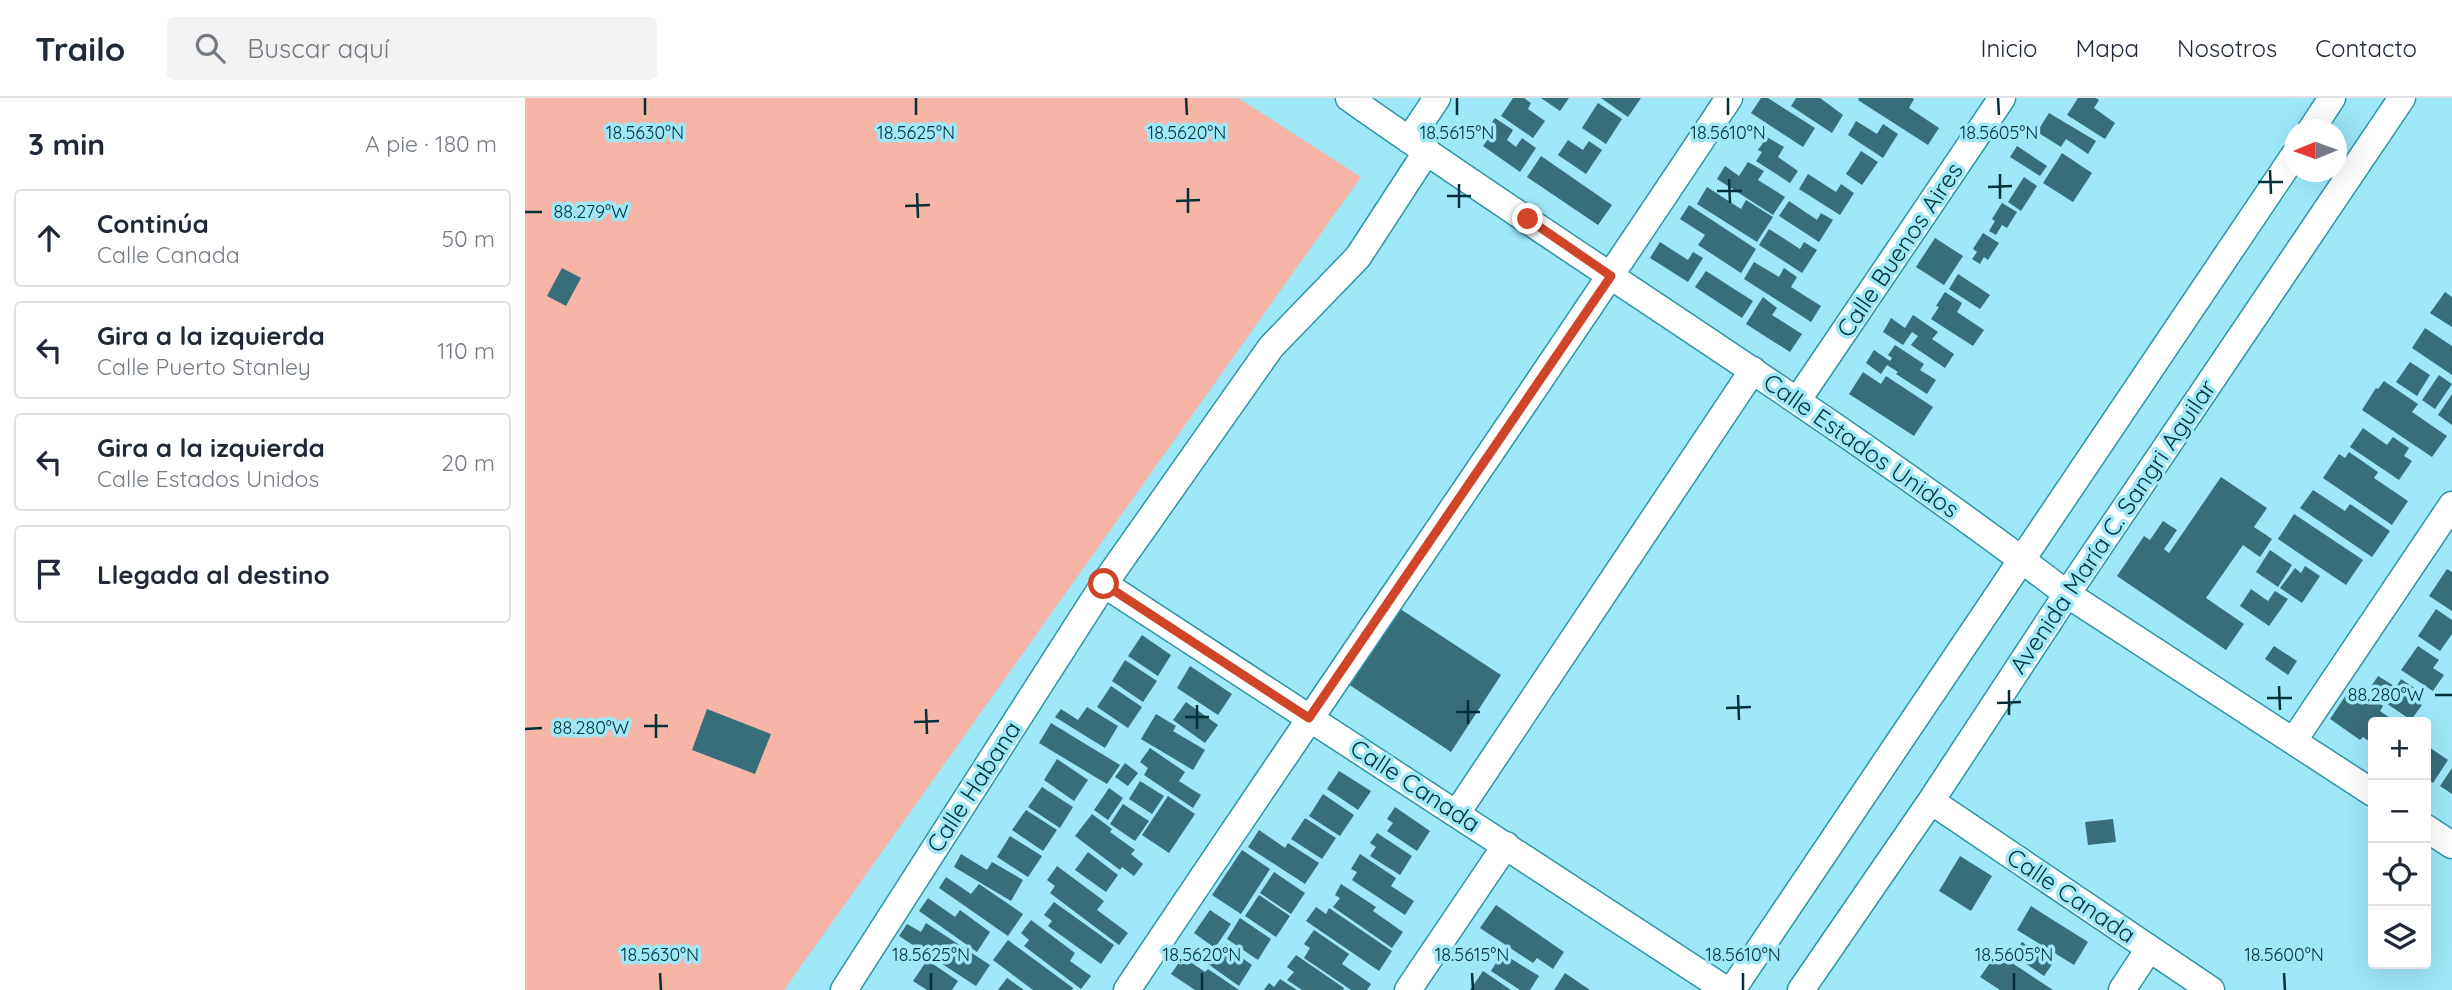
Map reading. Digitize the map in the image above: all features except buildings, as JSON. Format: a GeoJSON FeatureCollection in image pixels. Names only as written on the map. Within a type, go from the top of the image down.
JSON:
{"type":"FeatureCollection","features":[{"type":"Feature","properties":{"kind":"street","name":"Calle Estados Unidos"},"geometry":{"type":"LineString","coordinates":[[1349,98],[1753,370],[2022,559],[2067,594],[2368,790]]}},
{"type":"Feature","properties":{"kind":"street"},"geometry":{"type":"LineString","coordinates":[[1418,146],[1437,98]]}},
{"type":"Feature","properties":{"kind":"street"},"geometry":{"type":"LineString","coordinates":[[1127,990],[1729,98]]}},
{"type":"Feature","properties":{"kind":"street","name":"Calle Buenos Aires"},"geometry":{"type":"LineString","coordinates":[[1797,401],[2002,98]]}},
{"type":"Feature","properties":{"kind":"street"},"geometry":{"type":"LineString","coordinates":[[2318,119],[2332,98]]}},
{"type":"Feature","properties":{"kind":"street","name":"Avenida María C. Sangri Aguilar"},"geometry":{"type":"LineString","coordinates":[[1801,990],[1931,801],[2067,594],[2402,98]]}},
{"type":"Feature","properties":{"kind":"street","name":"Calle Habana"},"geometry":{"type":"LineString","coordinates":[[843,990],[1104,584],[1271,347],[1358,257],[1418,146]]}},
{"type":"Feature","properties":{"kind":"street"},"geometry":{"type":"LineString","coordinates":[[1731,990],[2284,169]]}},
{"type":"Feature","properties":{"kind":"street"},"geometry":{"type":"LineString","coordinates":[[1457,813],[1753,370]]}},
{"type":"Feature","properties":{"kind":"street"},"geometry":{"type":"LineString","coordinates":[[2294,740],[2452,505]]}},
{"type":"Feature","properties":{"kind":"street","name":"Calle Canada"},"geometry":{"type":"LineString","coordinates":[[1104,584],[1726,990]]}},
{"type":"Feature","properties":{"kind":"street","name":"Calle Canada"},"geometry":{"type":"LineString","coordinates":[[1931,801],[2211,990]]}},
{"type":"Feature","properties":{"kind":"street"},"geometry":{"type":"LineString","coordinates":[[2431,831],[2452,845]]}},
{"type":"Feature","properties":{"kind":"street"},"geometry":{"type":"LineString","coordinates":[[1408,990],[1506,845]]}},
{"type":"Feature","properties":{"kind":"street"},"geometry":{"type":"LineString","coordinates":[[2122,990],[2149,948]]}},
{"type":"Feature","properties":{"kind":"shaded area"},"geometry":{"type":"Polygon","coordinates":[[[525,98],[1238,98],[1361,177],[784,990],[525,990],[525,98]]]}},
{"type":"Feature","properties":{"kind":"route"},"geometry":{"type":"LineString","coordinates":[[1104,584],[1309,718],[1611,276],[1528,219]]}}]}
